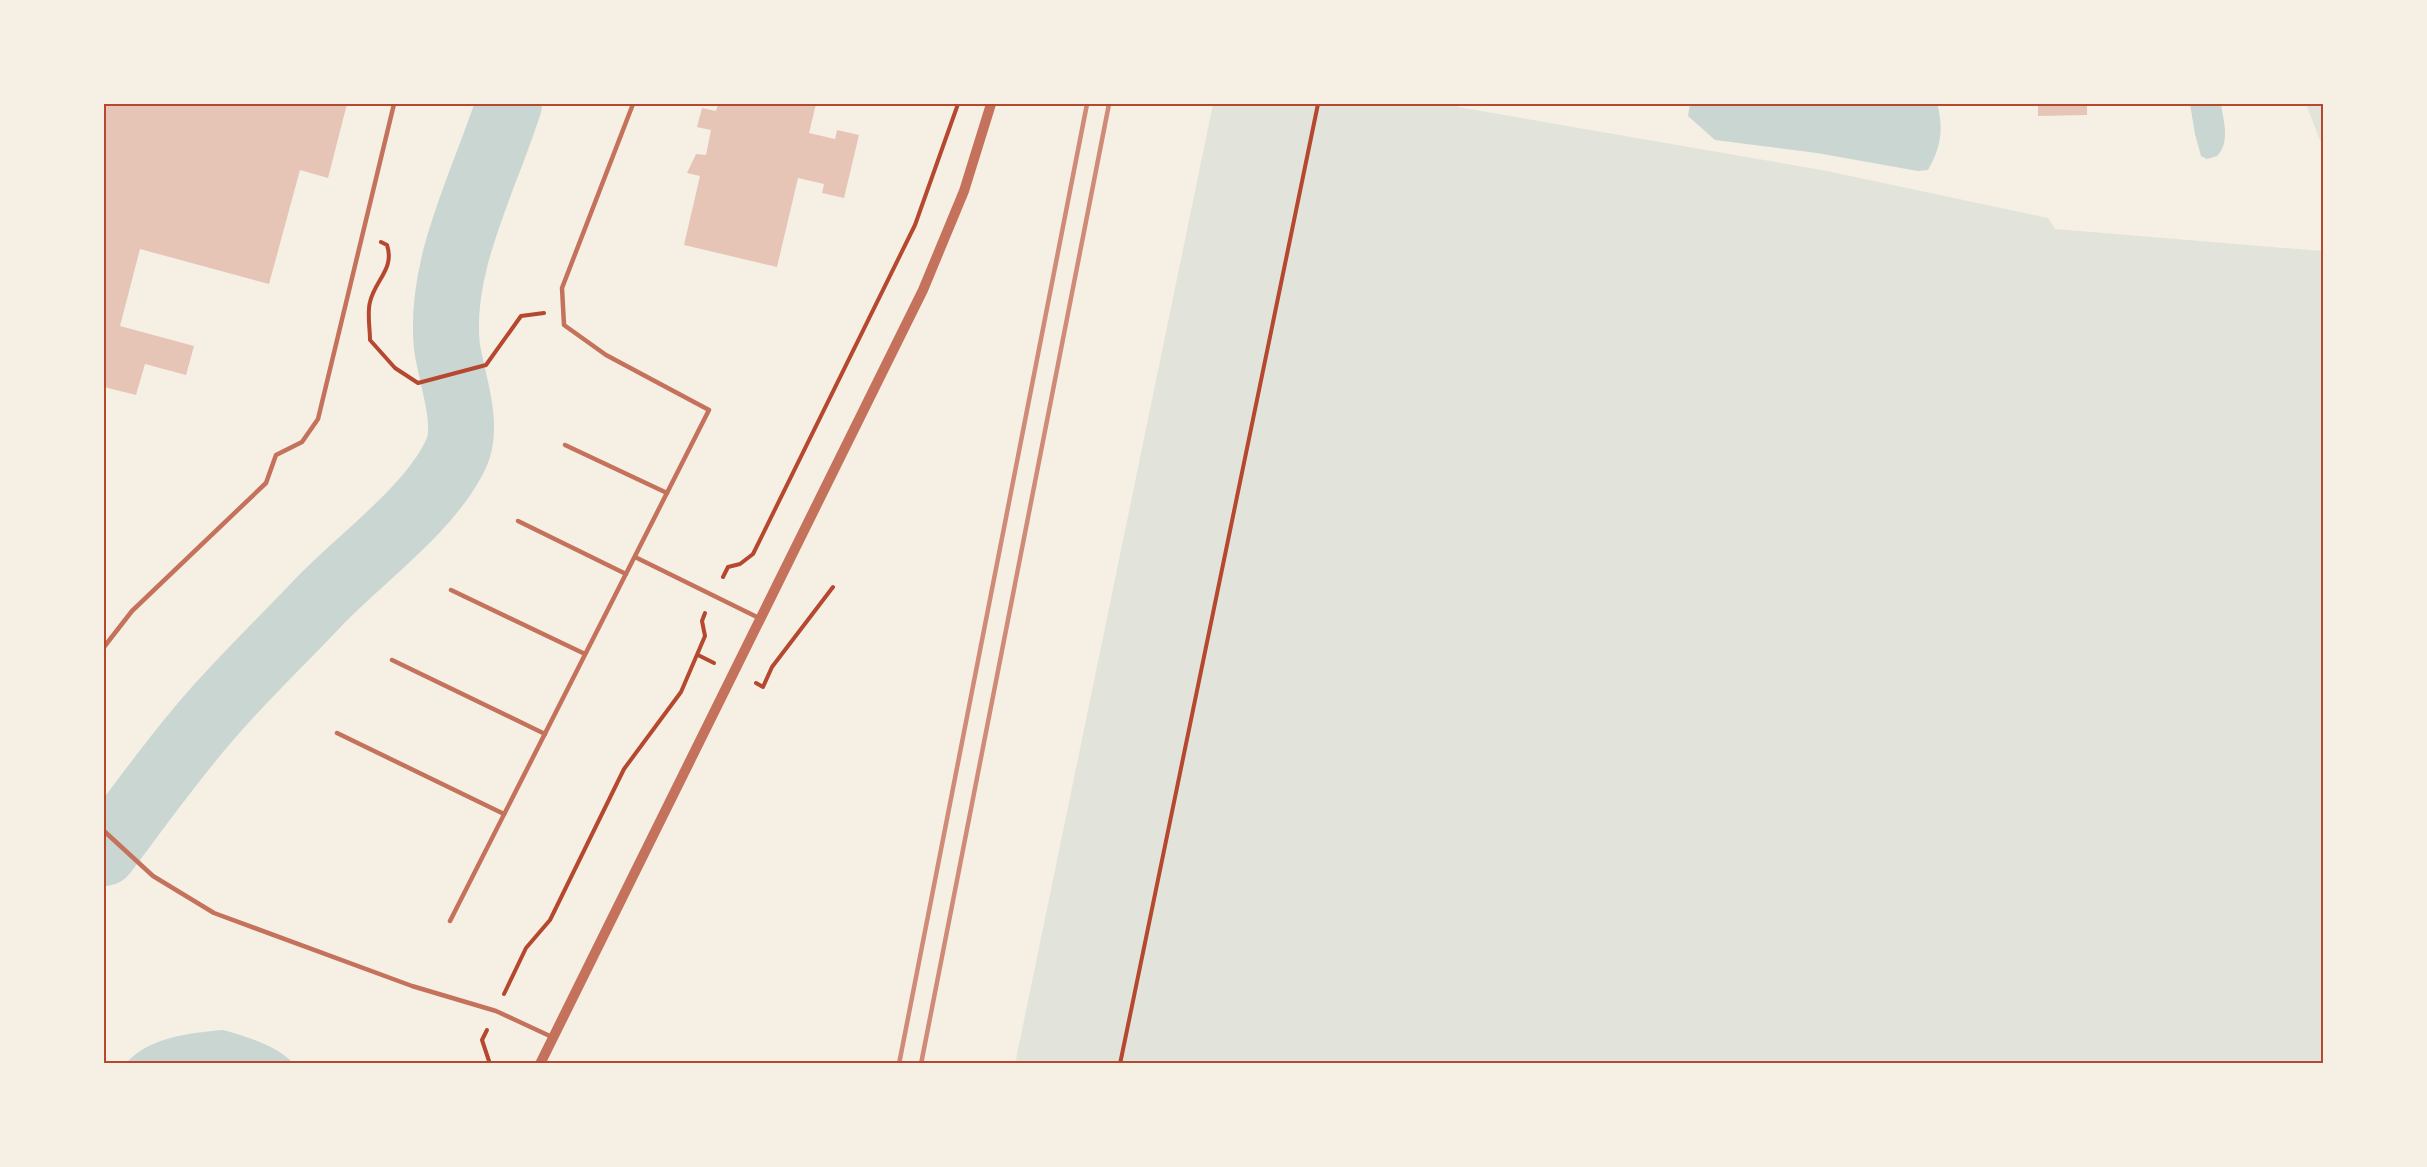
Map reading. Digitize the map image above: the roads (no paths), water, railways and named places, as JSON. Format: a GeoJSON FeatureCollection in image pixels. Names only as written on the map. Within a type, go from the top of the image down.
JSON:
{"type":"FeatureCollection","features":[{"type":"Feature","properties":{"kind":"street"},"geometry":{"type":"LineString","coordinates":[[540,1064],[923,290],[964,191],[991,104]]}},
{"type":"Feature","properties":{"kind":"lane"},"geometry":{"type":"LineString","coordinates":[[104,648],[132,611],[266,483],[276,455],[302,442],[318,419],[394,104]]}},
{"type":"Feature","properties":{"kind":"lane"},"geometry":{"type":"LineString","coordinates":[[450,921],[709,410],[606,355],[564,325],[562,288],[633,104]]}},
{"type":"Feature","properties":{"kind":"lane"},"geometry":{"type":"LineString","coordinates":[[565,445],[667,493]]}},
{"type":"Feature","properties":{"kind":"lane"},"geometry":{"type":"LineString","coordinates":[[518,521],[626,574]]}},
{"type":"Feature","properties":{"kind":"lane"},"geometry":{"type":"LineString","coordinates":[[634,557],[760,618]]}},
{"type":"Feature","properties":{"kind":"lane"},"geometry":{"type":"LineString","coordinates":[[451,590],[585,654]]}},
{"type":"Feature","properties":{"kind":"lane"},"geometry":{"type":"LineString","coordinates":[[392,660],[545,734]]}},
{"type":"Feature","properties":{"kind":"lane"},"geometry":{"type":"LineString","coordinates":[[337,733],[504,814]]}},
{"type":"Feature","properties":{"kind":"lane"},"geometry":{"type":"LineString","coordinates":[[104,831],[153,876],[214,913],[412,986],[496,1011],[553,1037]]}},
{"type":"Feature","properties":{"kind":"waterway"},"geometry":{"type":"LineString","coordinates":[[104,853],[219,706],[333,588],[411,515],[444,475],[456,454],[461,429],[458,400],[447,347],[446,316],[450,285],[456,254],[466,223],[509,104]]}},
{"type":"Feature","properties":{"kind":"railway"},"geometry":{"type":"LineString","coordinates":[[899,1064],[1087,104]]}},
{"type":"Feature","properties":{"kind":"railway"},"geometry":{"type":"LineString","coordinates":[[921,1064],[1109,104]]}}]}
